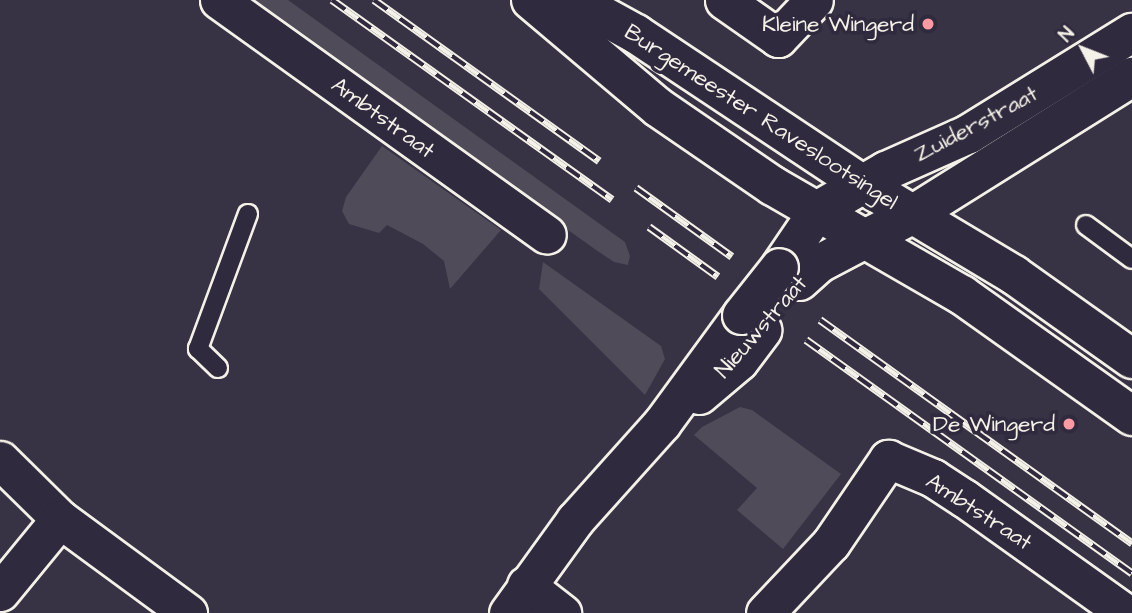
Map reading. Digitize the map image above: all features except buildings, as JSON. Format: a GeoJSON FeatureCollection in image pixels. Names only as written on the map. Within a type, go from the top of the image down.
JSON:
{"type":"FeatureCollection","features":[{"type":"Feature","properties":{"kind":"main road","name":"Burgemeester Raveslootsingel"},"geometry":{"type":"LineString","coordinates":[[531,0],[659,108],[773,187],[938,281],[1132,416]]}},
{"type":"Feature","properties":{"kind":"main road","name":"Burgemeester Raveslootsingel"},"geometry":{"type":"LineString","coordinates":[[574,0],[636,34],[862,184],[1014,275],[1132,359]]}},
{"type":"Feature","properties":{"kind":"main road","name":"Zuiderstraat"},"geometry":{"type":"LineString","coordinates":[[817,211],[862,184],[969,134],[1132,33]]}},
{"type":"Feature","properties":{"kind":"main road","name":"Zuiderstraat"},"geometry":{"type":"LineString","coordinates":[[865,239],[912,215],[1132,77]]}},
{"type":"Feature","properties":{"kind":"main road","name":"Burgemeester Raveslootsingel"},"geometry":{"type":"LineString","coordinates":[[938,281],[908,237],[912,215],[969,134]]}},
{"type":"Feature","properties":{"kind":"street","name":"Ambtstraat"},"geometry":{"type":"LineString","coordinates":[[219,0],[547,235]]}},
{"type":"Feature","properties":{"kind":"street"},"geometry":{"type":"LineString","coordinates":[[724,0],[778,38],[814,0]]}},
{"type":"Feature","properties":{"kind":"street","name":"Nieuwstraat"},"geometry":{"type":"LineString","coordinates":[[517,599],[575,520],[662,423],[739,361],[751,323],[789,274],[817,211]]}},
{"type":"Feature","properties":{"kind":"street","name":"Nieuwstraat"},"geometry":{"type":"LineString","coordinates":[[789,274],[819,263],[865,239]]}},
{"type":"Feature","properties":{"kind":"street","name":"Ambtstraat"},"geometry":{"type":"LineString","coordinates":[[765,613],[831,543],[888,459],[933,478],[964,498],[1125,613]]}},
{"type":"Feature","properties":{"kind":"street"},"geometry":{"type":"LineString","coordinates":[[0,460],[60,519],[188,613]]}},
{"type":"Feature","properties":{"kind":"street"},"geometry":{"type":"LineString","coordinates":[[0,592],[60,519]]}},
{"type":"Feature","properties":{"kind":"street"},"geometry":{"type":"LineString","coordinates":[[517,599],[562,613]]}},
{"type":"Feature","properties":{"kind":"lane"},"geometry":{"type":"LineString","coordinates":[[218,368],[198,349],[248,214]]}},
{"type":"Feature","properties":{"kind":"lane"},"geometry":{"type":"LineString","coordinates":[[1086,225],[1132,259]]}},
{"type":"Feature","properties":{"kind":"shaded area"},"geometry":{"type":"Polygon","coordinates":[[[245,0],[288,0],[625,242],[630,256],[628,265],[614,262],[596,250],[245,0]]]}},
{"type":"Feature","properties":{"kind":"shaded area"},"geometry":{"type":"Polygon","coordinates":[[[382,146],[501,230],[450,289],[444,261],[423,244],[387,225],[379,233],[349,224],[342,211],[346,197],[382,146]]]}},
{"type":"Feature","properties":{"kind":"shaded area"},"geometry":{"type":"Polygon","coordinates":[[[543,262],[661,346],[665,359],[645,395],[539,289],[543,262]]]}},
{"type":"Feature","properties":{"kind":"shaded area"},"geometry":{"type":"Polygon","coordinates":[[[740,407],[752,410],[841,474],[783,549],[737,510],[757,488],[694,435],[702,427],[740,407]]]}},
{"type":"Feature","properties":{"kind":"railway"},"geometry":{"type":"LineString","coordinates":[[332,0],[612,200]]}},
{"type":"Feature","properties":{"kind":"railway"},"geometry":{"type":"LineString","coordinates":[[374,0],[599,161]]}},
{"type":"Feature","properties":{"kind":"railway"},"geometry":{"type":"LineString","coordinates":[[636,188],[732,257]]}},
{"type":"Feature","properties":{"kind":"railway"},"geometry":{"type":"LineString","coordinates":[[649,227],[718,277]]}},
{"type":"Feature","properties":{"kind":"railway"},"geometry":{"type":"LineString","coordinates":[[820,320],[1132,543]]}},
{"type":"Feature","properties":{"kind":"railway"},"geometry":{"type":"LineString","coordinates":[[806,340],[1132,573]]}},
{"type":"Feature","properties":{"kind":"place","name":"Kleine Wingerd"},"geometry":{"type":"Point","coordinates":[928,24]}},
{"type":"Feature","properties":{"kind":"place","name":"De Wingerd"},"geometry":{"type":"Point","coordinates":[1069,424]}}]}
